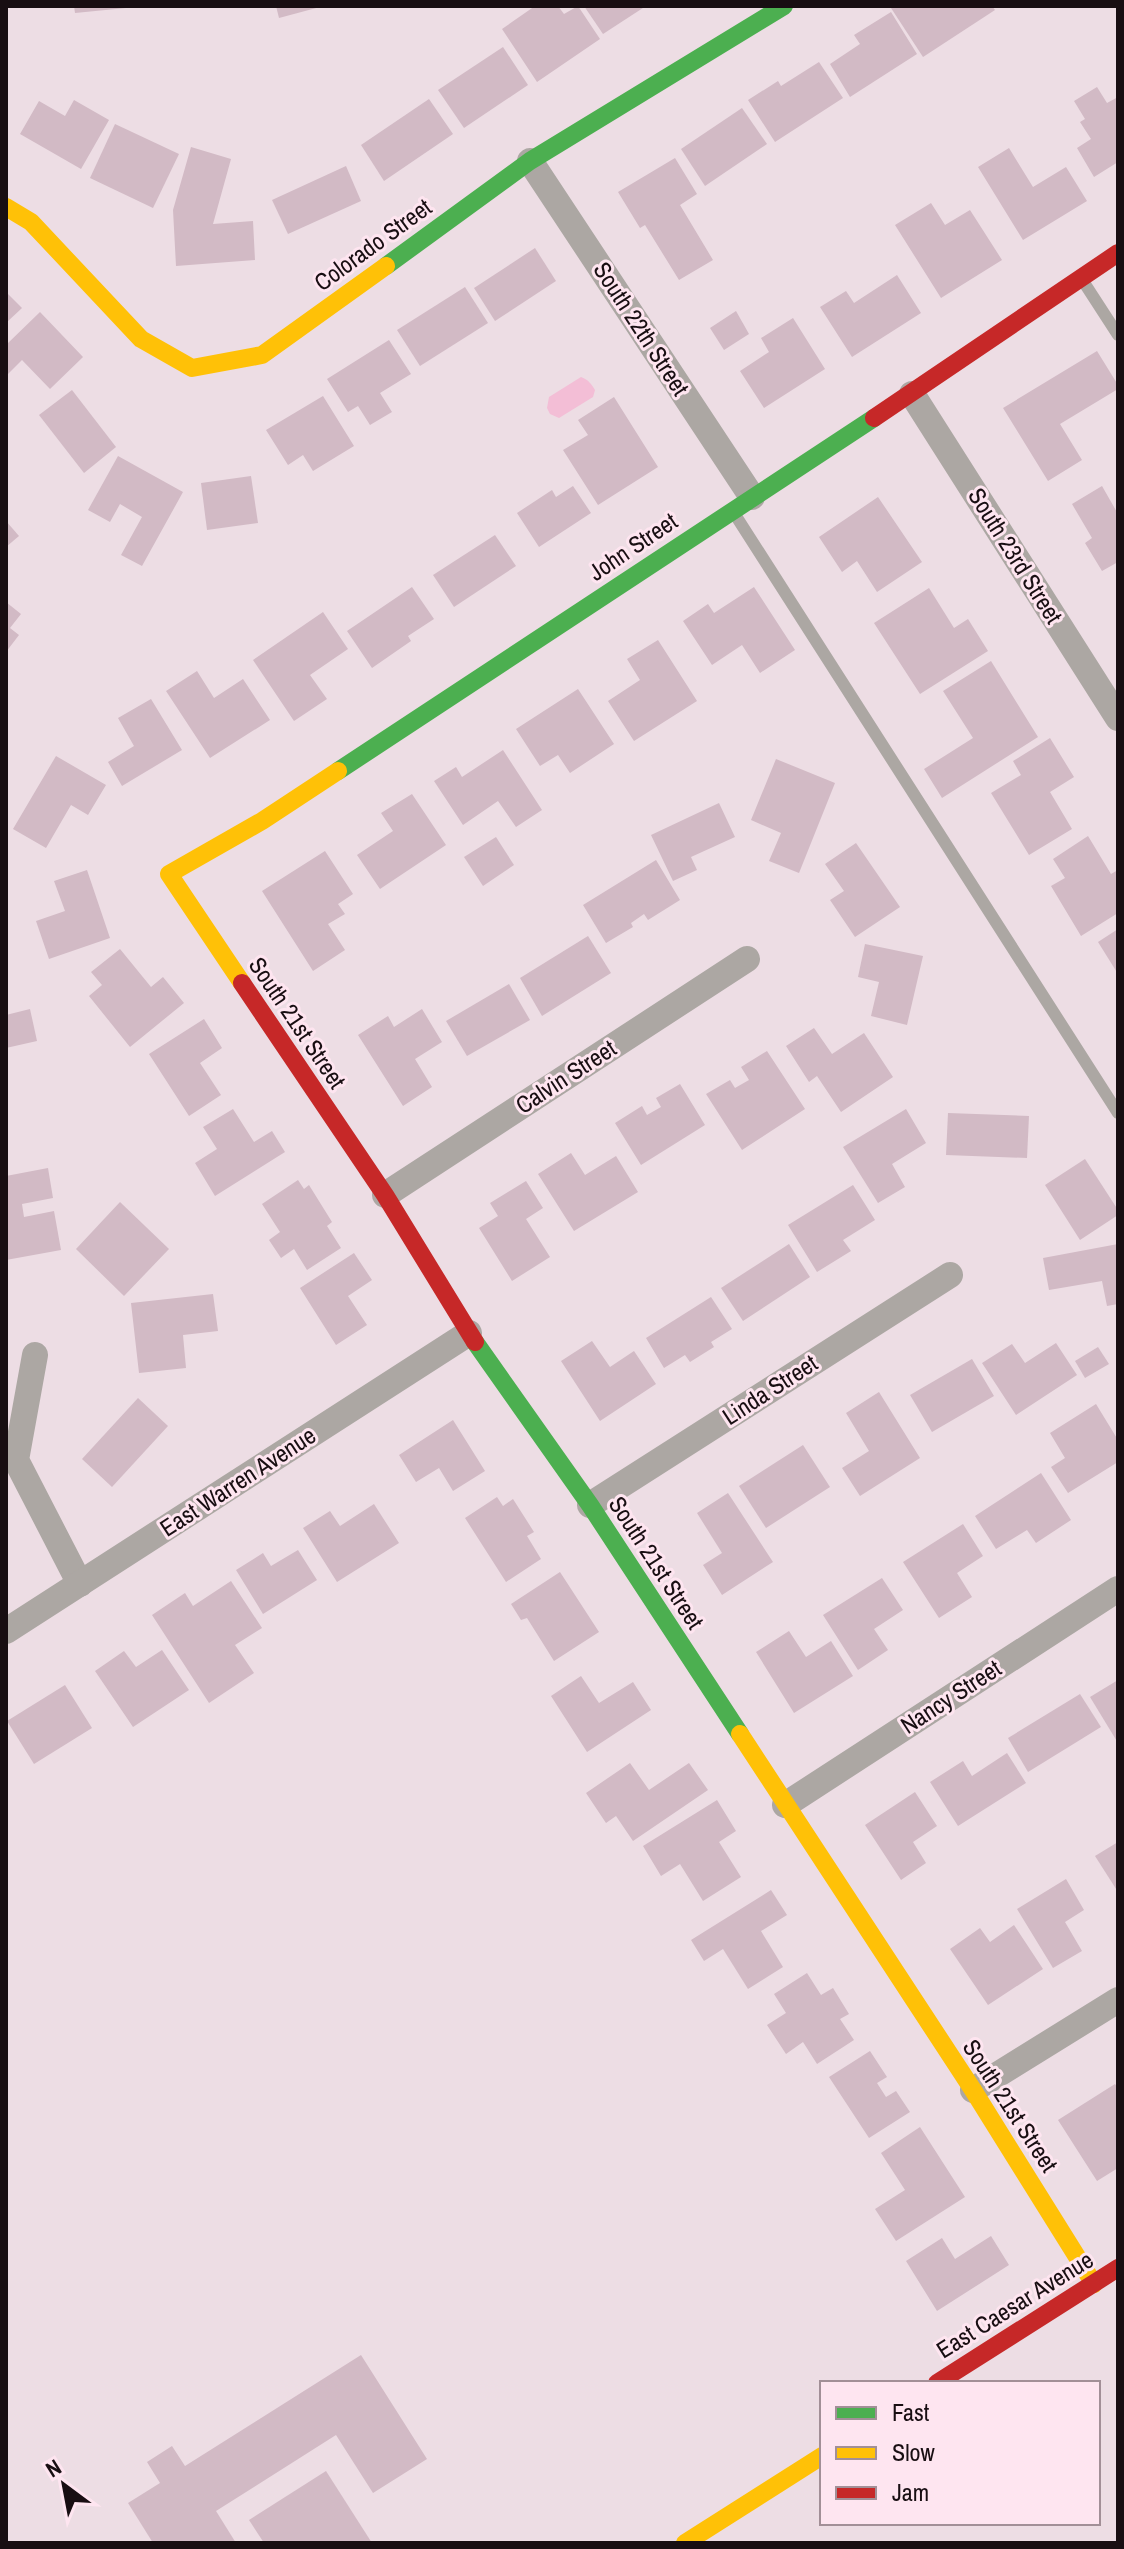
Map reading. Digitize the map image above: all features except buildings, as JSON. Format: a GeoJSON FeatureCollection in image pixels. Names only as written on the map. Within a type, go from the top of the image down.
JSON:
{"type":"FeatureCollection","features":[{"type":"Feature","properties":{"kind":"street","name":"Colorado Street"},"geometry":{"type":"LineString","coordinates":[[6,207],[31,222],[141,339],[192,368],[262,355],[530,161],[784,6]]}},
{"type":"Feature","properties":{"kind":"street","name":"South 22th Street"},"geometry":{"type":"LineString","coordinates":[[530,161],[742,503]]}},
{"type":"Feature","properties":{"kind":"street","name":"John Street"},"geometry":{"type":"LineString","coordinates":[[169,874],[262,821],[912,394],[1118,253]]}},
{"type":"Feature","properties":{"kind":"street","name":"South 23rd Street"},"geometry":{"type":"LineString","coordinates":[[912,394],[1118,718]]}},
{"type":"Feature","properties":{"kind":"street","name":"South 21st Street"},"geometry":{"type":"LineString","coordinates":[[169,874],[385,1195],[469,1333],[590,1505],[973,2090],[1094,2284]]}},
{"type":"Feature","properties":{"kind":"street","name":"Calvin Street"},"geometry":{"type":"LineString","coordinates":[[385,1195],[747,959]]}},
{"type":"Feature","properties":{"kind":"street","name":"Linda Street"},"geometry":{"type":"LineString","coordinates":[[590,1505],[950,1275]]}},
{"type":"Feature","properties":{"kind":"street","name":"East Warren Avenue"},"geometry":{"type":"LineString","coordinates":[[6,1631],[469,1333]]}},
{"type":"Feature","properties":{"kind":"street"},"geometry":{"type":"LineString","coordinates":[[35,1355],[16,1460],[80,1584]]}},
{"type":"Feature","properties":{"kind":"street","name":"Nancy Street"},"geometry":{"type":"LineString","coordinates":[[785,1805],[1118,1589]]}},
{"type":"Feature","properties":{"kind":"street"},"geometry":{"type":"LineString","coordinates":[[973,2090],[1118,2000]]}},
{"type":"Feature","properties":{"kind":"street","name":"East Caesar Avenue"},"geometry":{"type":"LineString","coordinates":[[940,2381],[1118,2268]]}},
{"type":"Feature","properties":{"kind":"street"},"geometry":{"type":"LineString","coordinates":[[685,2543],[820,2457]]}},
{"type":"Feature","properties":{"kind":"lane"},"geometry":{"type":"LineString","coordinates":[[1081,278],[1118,335]]}},
{"type":"Feature","properties":{"kind":"lane"},"geometry":{"type":"LineString","coordinates":[[742,503],[1118,1113]]}},
{"type":"Feature","properties":{"kind":"shaded area"},"geometry":{"type":"Polygon","coordinates":[[[581,377],[595,390],[593,397],[559,418],[550,414],[547,408],[549,397],[581,377]]]}},
{"type":"Feature","properties":{"kind":"traffic: fast"},"geometry":{"type":"LineString","coordinates":[[386,266],[530,161],[784,6]]}},
{"type":"Feature","properties":{"kind":"traffic: fast"},"geometry":{"type":"LineString","coordinates":[[338,771],[874,418]]}},
{"type":"Feature","properties":{"kind":"traffic: fast"},"geometry":{"type":"LineString","coordinates":[[475,1342],[590,1505],[740,1734]]}},
{"type":"Feature","properties":{"kind":"traffic: slow"},"geometry":{"type":"LineString","coordinates":[[6,207],[31,222],[141,339],[192,368],[262,355],[386,266]]}},
{"type":"Feature","properties":{"kind":"traffic: slow"},"geometry":{"type":"LineString","coordinates":[[242,983],[169,874],[262,821],[338,771]]}},
{"type":"Feature","properties":{"kind":"traffic: slow"},"geometry":{"type":"LineString","coordinates":[[740,1734],[973,2090],[1094,2284]]}},
{"type":"Feature","properties":{"kind":"traffic: slow"},"geometry":{"type":"LineString","coordinates":[[685,2543],[820,2457]]}},
{"type":"Feature","properties":{"kind":"traffic: jam"},"geometry":{"type":"LineString","coordinates":[[874,418],[1118,253]]}},
{"type":"Feature","properties":{"kind":"traffic: jam"},"geometry":{"type":"LineString","coordinates":[[242,983],[385,1195],[475,1342]]}},
{"type":"Feature","properties":{"kind":"traffic: jam"},"geometry":{"type":"LineString","coordinates":[[940,2381],[1118,2268]]}}]}
